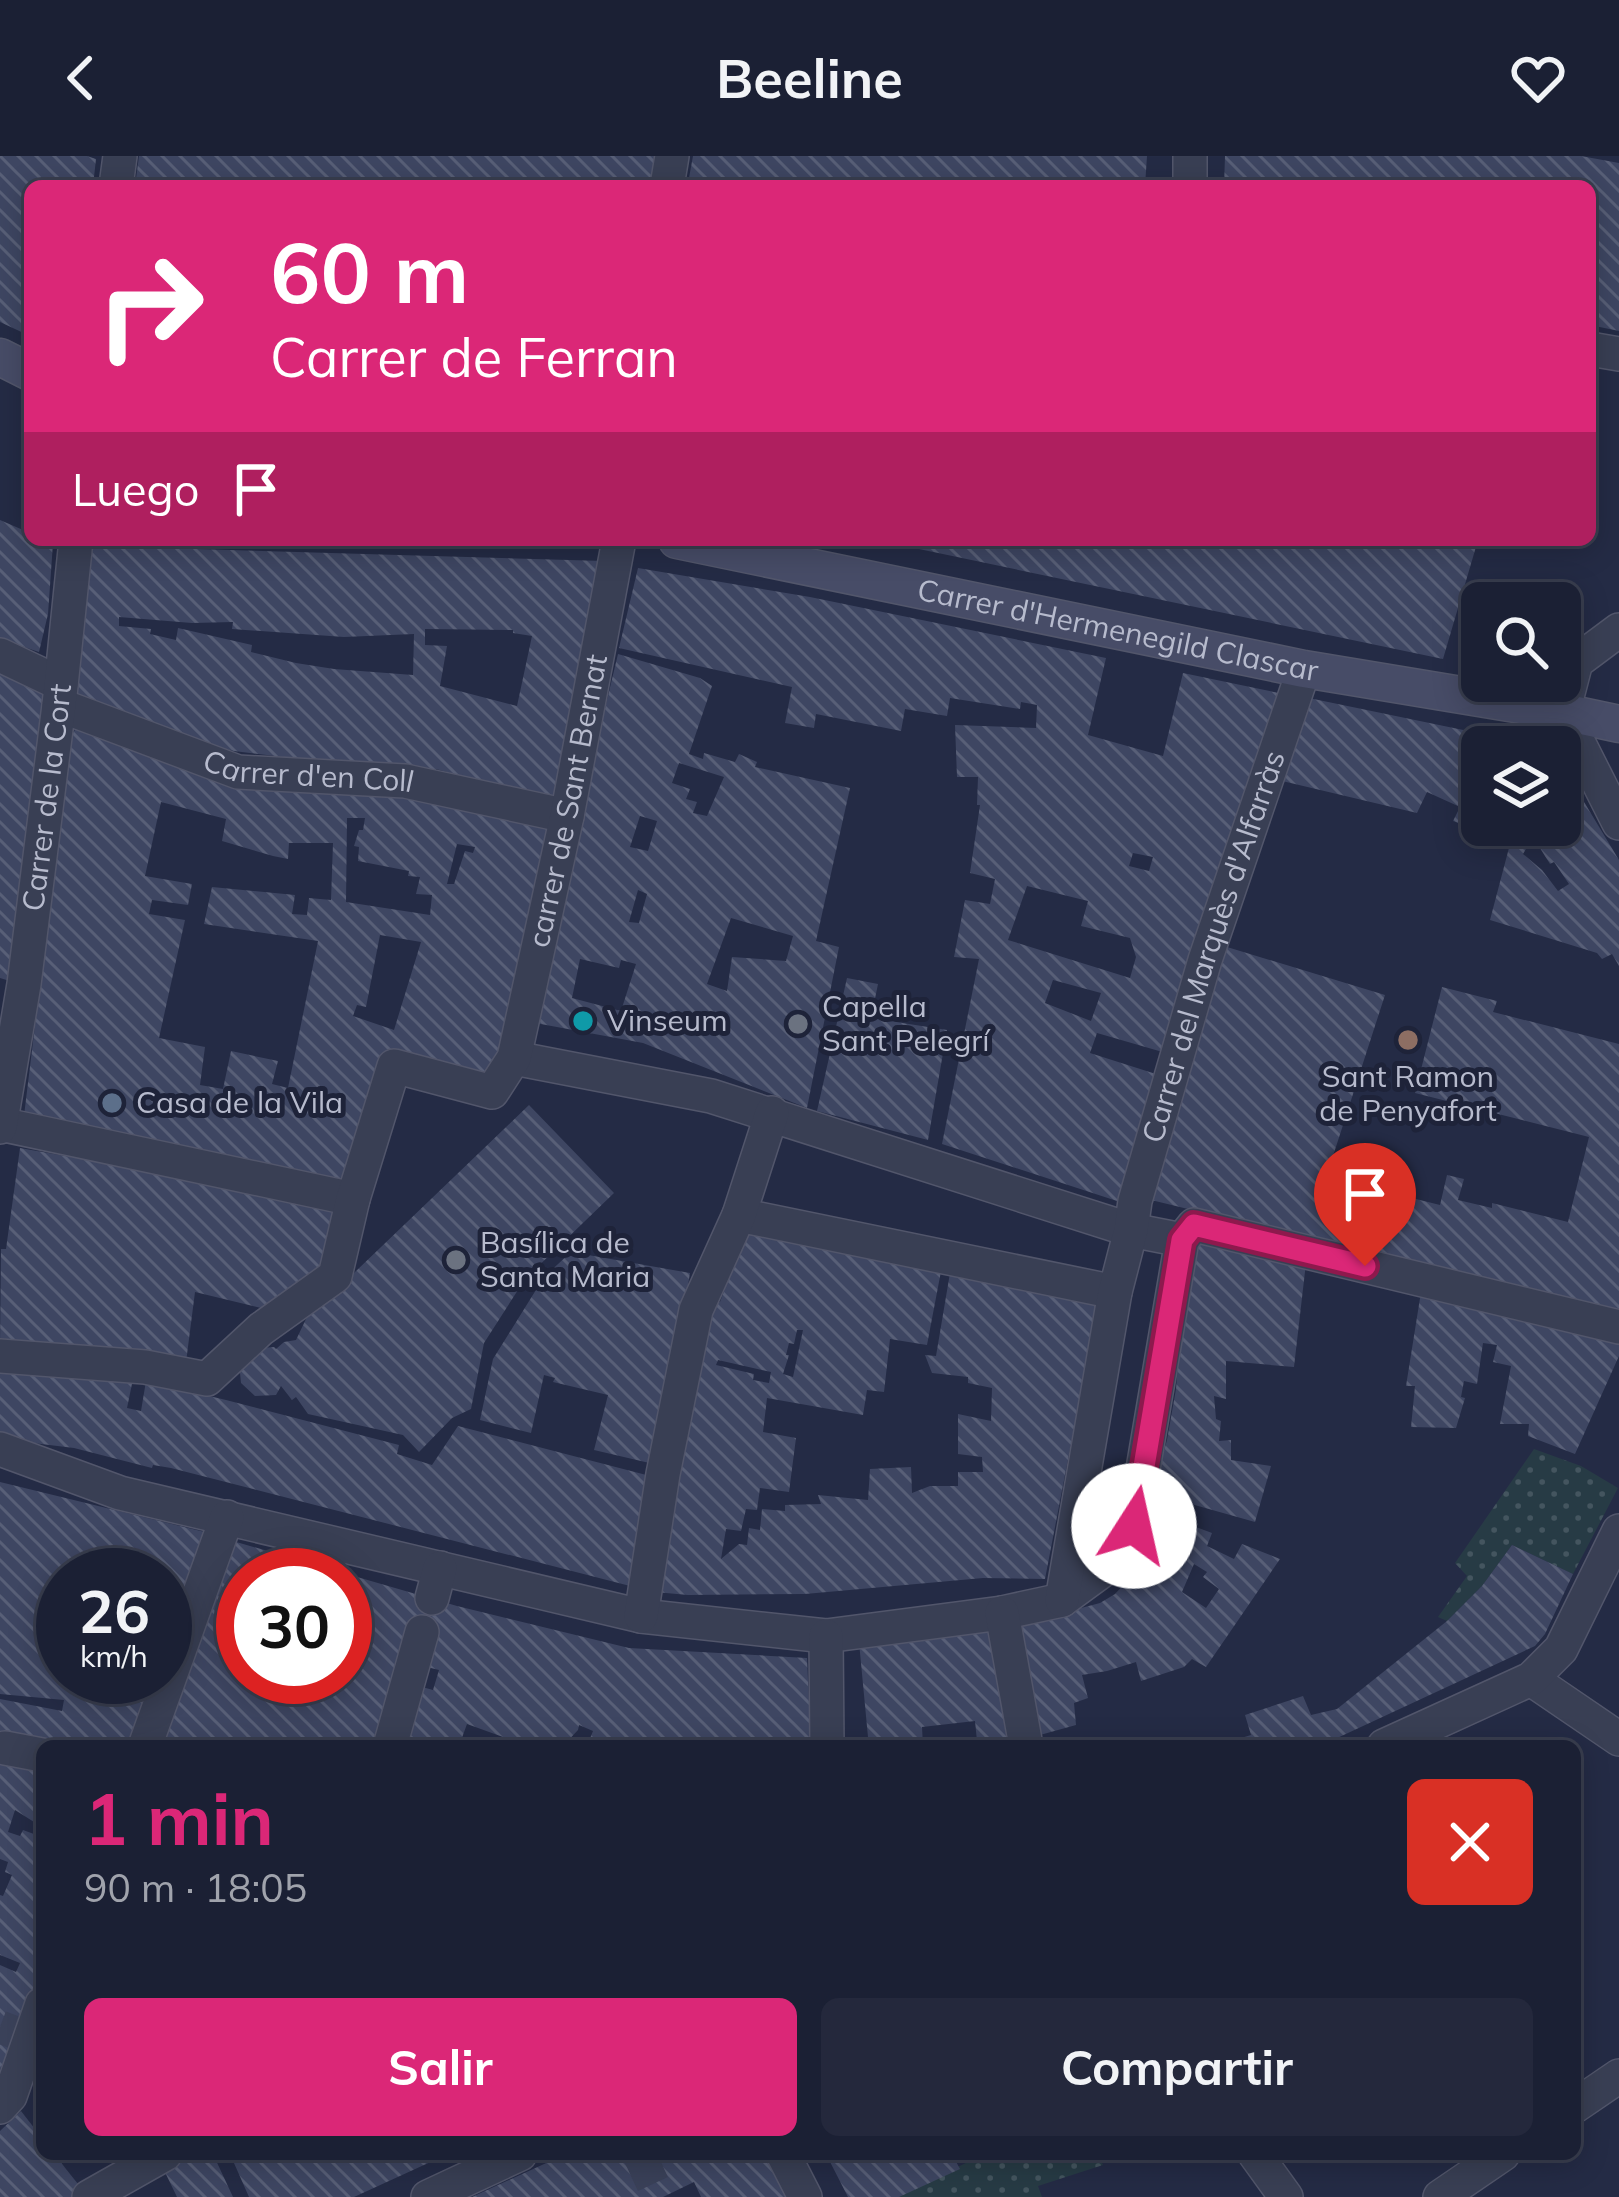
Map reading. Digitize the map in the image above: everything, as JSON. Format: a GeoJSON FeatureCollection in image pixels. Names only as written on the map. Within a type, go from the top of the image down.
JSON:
{"type":"FeatureCollection","features":[{"type":"Feature","properties":{"kind":"street","name":"Carrer de la Cort"},"geometry":{"type":"LineString","coordinates":[[0,1125],[24,984],[75,546]]}},
{"type":"Feature","properties":{"kind":"street","name":"carrer de Sant Bernat"},"geometry":{"type":"LineString","coordinates":[[514,1058],[567,816],[618,546]]}},
{"type":"Feature","properties":{"kind":"street","name":"Carrer d'Hermenegild Clascar"},"geometry":{"type":"LineString","coordinates":[[706,546],[1304,669],[1619,724]]}},
{"type":"Feature","properties":{"kind":"street"},"geometry":{"type":"LineString","coordinates":[[1619,630],[1576,662],[1563,712],[1619,823]]}},
{"type":"Feature","properties":{"kind":"street","name":"Carrer d'en Coll"},"geometry":{"type":"LineString","coordinates":[[0,655],[60,695],[238,772],[405,781],[567,816]]}},
{"type":"Feature","properties":{"kind":"street","name":"Carrer del Marquès d'Alfarràs"},"geometry":{"type":"LineString","coordinates":[[1061,1600],[1135,1201],[1205,960],[1304,669]]}},
{"type":"Feature","properties":{"kind":"street"},"geometry":{"type":"LineString","coordinates":[[0,1356],[145,1366],[207,1379],[261,1329],[335,1276],[394,1066],[492,1093],[514,1058],[711,1096],[1131,1230],[1182,1240]]}},
{"type":"Feature","properties":{"kind":"street"},"geometry":{"type":"LineString","coordinates":[[641,1616],[696,1310],[739,1215],[772,1113]]}},
{"type":"Feature","properties":{"kind":"street"},"geometry":{"type":"LineString","coordinates":[[0,1125],[353,1199]]}},
{"type":"Feature","properties":{"kind":"street"},"geometry":{"type":"LineString","coordinates":[[739,1215],[1115,1292]]}},
{"type":"Feature","properties":{"kind":"street"},"geometry":{"type":"LineString","coordinates":[[0,1449],[120,1493],[227,1517],[436,1583],[641,1616],[826,1636],[1002,1613],[1061,1600],[1129,1551],[1182,1240],[1194,1225],[1619,1327]]}},
{"type":"Feature","properties":{"kind":"street"},"geometry":{"type":"LineString","coordinates":[[147,1740],[227,1517]]}},
{"type":"Feature","properties":{"kind":"street"},"geometry":{"type":"LineString","coordinates":[[1397,1740],[1531,1679],[1561,1649],[1619,1531]]}},
{"type":"Feature","properties":{"kind":"street"},"geometry":{"type":"LineString","coordinates":[[1002,1613],[1026,1740]]}},
{"type":"Feature","properties":{"kind":"street"},"geometry":{"type":"LineString","coordinates":[[391,1740],[422,1631]]}},
{"type":"Feature","properties":{"kind":"street"},"geometry":{"type":"LineString","coordinates":[[826,1636],[827,1740]]}},
{"type":"Feature","properties":{"kind":"street"},"geometry":{"type":"LineString","coordinates":[[1531,1679],[1619,1739]]}},
{"type":"Feature","properties":{"kind":"street"},"geometry":{"type":"LineString","coordinates":[[5,1748],[36,1754]]}},
{"type":"Feature","properties":{"kind":"street"},"geometry":{"type":"LineString","coordinates":[[0,2108],[10,2096],[29,2044]]}},
{"type":"Feature","properties":{"kind":"street"},"geometry":{"type":"LineString","coordinates":[[1581,2102],[1619,2076]]}},
{"type":"Feature","properties":{"kind":"street"},"geometry":{"type":"LineString","coordinates":[[89,2197],[153,2160]]}},
{"type":"Feature","properties":{"kind":"street"},"geometry":{"type":"LineString","coordinates":[[428,2197],[507,2160]]}},
{"type":"Feature","properties":{"kind":"street"},"geometry":{"type":"LineString","coordinates":[[786,2160],[805,2197]]}},
{"type":"Feature","properties":{"kind":"street"},"geometry":{"type":"LineString","coordinates":[[1260,2160],[1286,2197]]}},
{"type":"Feature","properties":{"kind":"street"},"geometry":{"type":"LineString","coordinates":[[1440,2197],[1494,2160]]}},
{"type":"Feature","properties":{"kind":"shaded area"},"geometry":{"type":"Polygon","coordinates":[[[1534,1449],[1581,1466],[1618,1488],[1573,1574],[1512,1545],[1482,1586],[1447,1621],[1438,1617],[1467,1576],[1455,1563],[1534,1449]]]}},
{"type":"Feature","properties":{"kind":"shaded area"},"geometry":{"type":"Polygon","coordinates":[[[972,2160],[1101,2160],[1103,2165],[1038,2186],[1042,2197],[897,2197],[972,2160]]]}},
{"type":"Feature","properties":{"kind":"building"},"geometry":{"type":"Polygon","coordinates":[[[0,156],[96,159],[94,180],[24,180],[24,333],[0,322],[0,156]]]}},
{"type":"Feature","properties":{"kind":"building"},"geometry":{"type":"Polygon","coordinates":[[[139,156],[655,156],[652,180],[136,180],[139,156]]]}},
{"type":"Feature","properties":{"kind":"building"},"geometry":{"type":"Polygon","coordinates":[[[693,156],[1147,156],[1145,180],[689,178],[693,156]]]}},
{"type":"Feature","properties":{"kind":"building"},"geometry":{"type":"Polygon","coordinates":[[[1225,156],[1581,156],[1619,163],[1619,331],[1596,326],[1596,180],[1224,180],[1225,156]]]}},
{"type":"Feature","properties":{"kind":"building"},"geometry":{"type":"Polygon","coordinates":[[[0,520],[24,530],[24,546],[53,546],[48,614],[39,652],[0,639],[0,520]]]}},
{"type":"Feature","properties":{"kind":"building"},"geometry":{"type":"Polygon","coordinates":[[[91,546],[604,561],[559,792],[549,800],[436,769],[435,775],[234,751],[178,738],[70,697],[91,546]],[[119,617],[119,626],[151,629],[150,634],[176,640],[178,628],[252,645],[251,652],[296,663],[413,675],[414,634],[344,637],[232,629],[233,622],[119,617]],[[425,629],[425,645],[447,646],[440,686],[517,706],[532,636],[513,630],[425,629]]]}},
{"type":"Feature","properties":{"kind":"building"},"geometry":{"type":"Polygon","coordinates":[[[905,546],[1476,546],[1466,582],[1461,582],[1443,659],[905,546]]]}},
{"type":"Feature","properties":{"kind":"building"},"geometry":{"type":"Polygon","coordinates":[[[638,568],[810,597],[1106,658],[1088,735],[1163,756],[1183,673],[1279,693],[1166,1053],[1097,1033],[1090,1053],[1159,1075],[1117,1201],[942,1144],[979,959],[954,957],[965,900],[990,904],[995,879],[970,873],[980,805],[978,777],[957,777],[955,725],[1036,728],[1037,705],[1021,702],[1020,709],[950,698],[947,716],[905,709],[901,731],[816,714],[814,728],[785,723],[792,687],[619,648],[638,568]],[[1133,853],[1129,866],[1149,871],[1153,857],[1133,853]],[[1027,886],[1008,940],[1130,978],[1136,957],[1130,938],[1081,926],[1088,901],[1027,886]],[[1053,980],[1045,1003],[1091,1021],[1101,993],[1053,980]]]}},
{"type":"Feature","properties":{"kind":"building"},"geometry":{"type":"Polygon","coordinates":[[[618,654],[700,678],[712,686],[689,754],[735,762],[739,754],[757,762],[755,767],[850,788],[816,941],[839,947],[807,1108],[643,1043],[530,1022],[618,654]],[[679,763],[672,783],[690,789],[686,799],[697,802],[693,813],[707,816],[724,777],[679,763]],[[640,816],[630,847],[648,851],[657,821],[640,816]],[[638,890],[629,922],[639,923],[647,894],[638,890]],[[731,918],[707,984],[727,991],[732,957],[786,961],[793,936],[731,918]],[[580,959],[572,998],[621,1011],[636,964],[621,960],[619,968],[580,959]]]}},
{"type":"Feature","properties":{"kind":"building"},"geometry":{"type":"Polygon","coordinates":[[[0,668],[51,694],[10,981],[0,978],[0,668]]]}},
{"type":"Feature","properties":{"kind":"building"},"geometry":{"type":"Polygon","coordinates":[[[1304,697],[1461,729],[1461,824],[1453,821],[1460,807],[1427,792],[1417,813],[1278,780],[1304,697]]]}},
{"type":"Feature","properties":{"kind":"building"},"geometry":{"type":"Polygon","coordinates":[[[76,728],[409,791],[543,825],[551,835],[496,1076],[388,1049],[346,1185],[23,1124],[70,738],[76,728]],[[161,802],[145,876],[192,884],[188,905],[152,900],[149,914],[185,920],[159,1038],[205,1047],[200,1085],[223,1089],[231,1051],[278,1061],[272,1084],[288,1088],[318,941],[204,924],[212,887],[295,895],[292,914],[307,915],[309,898],[331,900],[333,843],[289,843],[288,859],[273,856],[222,841],[226,819],[161,802]],[[347,818],[346,902],[430,915],[432,895],[416,894],[420,877],[408,876],[409,871],[358,861],[359,847],[354,846],[365,818],[347,818]],[[457,844],[447,884],[454,884],[465,851],[473,853],[475,847],[457,844]],[[380,935],[366,1007],[357,1005],[353,1016],[394,1030],[421,942],[380,935]]]}},
{"type":"Feature","properties":{"kind":"building"},"geometry":{"type":"Polygon","coordinates":[[[1581,797],[1619,860],[1619,966],[1612,954],[1602,959],[1597,953],[1490,920],[1509,846],[1528,846],[1523,854],[1558,891],[1569,884],[1539,846],[1581,846],[1581,797]]]}},
{"type":"Feature","properties":{"kind":"building"},"geometry":{"type":"Polygon","coordinates":[[[1227,947],[1385,995],[1333,1156],[1393,1172],[1388,1192],[1440,1205],[1447,1175],[1464,1179],[1458,1200],[1492,1208],[1492,1203],[1568,1222],[1589,1137],[1415,1093],[1442,987],[1497,1001],[1493,1012],[1619,1044],[1619,1314],[1147,1199],[1227,947]]]}},
{"type":"Feature","properties":{"kind":"building"},"geometry":{"type":"Polygon","coordinates":[[[847,978],[878,984],[871,1018],[947,1030],[928,1140],[817,1111],[847,978]]]}},
{"type":"Feature","properties":{"kind":"building","name":"Basílica de Santa Maria"},"geometry":{"type":"Polygon","coordinates":[[[529,1105],[614,1193],[525,1279],[484,1343],[471,1409],[452,1418],[419,1452],[403,1435],[308,1414],[281,1386],[276,1395],[255,1396],[241,1383],[239,1362],[252,1349],[276,1349],[296,1340],[306,1319],[529,1105]]]}},
{"type":"Feature","properties":{"kind":"building"},"geometry":{"type":"Polygon","coordinates":[[[20,1148],[342,1205],[328,1263],[265,1309],[195,1292],[185,1370],[0,1348],[1,1249],[6,1249],[20,1148]]]}},
{"type":"Feature","properties":{"kind":"building"},"geometry":{"type":"Polygon","coordinates":[[[748,1227],[942,1266],[927,1345],[890,1339],[884,1392],[867,1390],[863,1415],[767,1398],[763,1432],[796,1438],[789,1492],[760,1488],[757,1510],[746,1509],[741,1531],[726,1529],[721,1559],[739,1544],[747,1545],[749,1528],[760,1530],[762,1509],[785,1511],[785,1505],[821,1504],[818,1495],[868,1500],[870,1469],[911,1467],[912,1493],[930,1486],[958,1486],[958,1472],[983,1472],[982,1457],[958,1454],[958,1414],[991,1421],[992,1388],[968,1383],[968,1377],[932,1373],[925,1355],[936,1356],[951,1267],[1099,1298],[1045,1579],[983,1578],[805,1594],[655,1592],[707,1301],[720,1302],[748,1227]],[[797,1330],[794,1344],[789,1343],[783,1374],[793,1377],[803,1330],[797,1330]],[[718,1360],[716,1365],[754,1374],[753,1380],[769,1383],[771,1372],[718,1360]]]}},
{"type":"Feature","properties":{"kind":"building"},"geometry":{"type":"Polygon","coordinates":[[[1189,1237],[1306,1263],[1294,1367],[1226,1361],[1226,1399],[1214,1396],[1216,1419],[1221,1421],[1219,1441],[1231,1440],[1231,1460],[1271,1466],[1255,1522],[1152,1493],[1176,1389],[1189,1237]]]}},
{"type":"Feature","properties":{"kind":"building"},"geometry":{"type":"Polygon","coordinates":[[[571,1252],[690,1273],[658,1465],[594,1450],[608,1395],[553,1382],[555,1378],[544,1375],[531,1433],[480,1420],[493,1359],[544,1277],[571,1252]]]}},
{"type":"Feature","properties":{"kind":"building"},"geometry":{"type":"Polygon","coordinates":[[[1421,1292],[1619,1339],[1619,1356],[1575,1454],[1528,1436],[1529,1424],[1500,1424],[1511,1366],[1493,1362],[1497,1345],[1483,1343],[1477,1384],[1464,1381],[1461,1397],[1465,1398],[1456,1428],[1411,1427],[1415,1386],[1406,1386],[1421,1292]]]}},
{"type":"Feature","properties":{"kind":"building"},"geometry":{"type":"Polygon","coordinates":[[[0,1362],[133,1379],[127,1408],[141,1411],[146,1381],[226,1400],[399,1445],[397,1454],[432,1465],[458,1426],[654,1477],[634,1587],[171,1468],[152,1468],[0,1433],[0,1362]]]}},
{"type":"Feature","properties":{"kind":"building"},"geometry":{"type":"Polygon","coordinates":[[[0,1482],[217,1535],[192,1596],[192,1548],[36,1548],[36,1697],[0,1694],[0,1482]]]}},
{"type":"Feature","properties":{"kind":"building"},"geometry":{"type":"Polygon","coordinates":[[[1153,1511],[1212,1533],[1207,1546],[1234,1559],[1242,1544],[1280,1559],[1206,1667],[1192,1659],[1184,1667],[1141,1681],[1136,1662],[1082,1675],[1088,1698],[1074,1703],[1076,1725],[1040,1735],[1017,1625],[1100,1603],[1126,1582],[1153,1511]],[[1194,1564],[1182,1592],[1206,1608],[1219,1589],[1203,1577],[1207,1572],[1194,1564]]]}},
{"type":"Feature","properties":{"kind":"building"},"geometry":{"type":"Polygon","coordinates":[[[226,1539],[257,1548],[223,1548],[226,1539]]]}},
{"type":"Feature","properties":{"kind":"building"},"geometry":{"type":"Polygon","coordinates":[[[1512,1545],[1573,1574],[1535,1646],[1333,1740],[1235,1740],[1251,1735],[1245,1715],[1303,1696],[1311,1715],[1337,1709],[1447,1621],[1482,1586],[1512,1545]]]}},
{"type":"Feature","properties":{"kind":"building"},"geometry":{"type":"Polygon","coordinates":[[[216,1570],[216,1704],[372,1704],[372,1581],[629,1648],[807,1658],[811,1740],[589,1740],[593,1731],[579,1725],[569,1740],[506,1740],[467,1724],[461,1740],[401,1740],[415,1685],[433,1690],[439,1670],[419,1665],[382,1719],[375,1740],[162,1740],[173,1704],[192,1704],[192,1646],[216,1570]]]}},
{"type":"Feature","properties":{"kind":"building"},"geometry":{"type":"Polygon","coordinates":[[[994,1628],[1015,1740],[977,1740],[975,1721],[922,1727],[923,1740],[847,1740],[868,1737],[859,1642],[994,1628]]]}},
{"type":"Feature","properties":{"kind":"building"},"geometry":{"type":"Polygon","coordinates":[[[0,1699],[62,1711],[63,1704],[148,1704],[133,1740],[36,1740],[36,1823],[15,1810],[8,1832],[36,1835],[36,1989],[0,2070],[0,1965],[16,1972],[20,1963],[0,1955],[0,1895],[12,1875],[5,1872],[8,1862],[0,1859],[0,1699]]]}},
{"type":"Feature","properties":{"kind":"building"},"geometry":{"type":"Polygon","coordinates":[[[21,2111],[36,2130],[36,2160],[59,2160],[82,2189],[71,2197],[0,2197],[0,2131],[21,2111]]]}},
{"type":"Feature","properties":{"kind":"building"},"geometry":{"type":"Polygon","coordinates":[[[172,2160],[216,2160],[233,2197],[177,2197],[162,2166],[172,2160]]]}},
{"type":"Feature","properties":{"kind":"building"},"geometry":{"type":"Polygon","coordinates":[[[233,2160],[435,2160],[354,2197],[249,2197],[233,2160]]]}},
{"type":"Feature","properties":{"kind":"building"},"geometry":{"type":"Polygon","coordinates":[[[553,2160],[771,2160],[790,2197],[701,2197],[694,2182],[663,2197],[472,2197],[553,2160]]]}},
{"type":"Feature","properties":{"kind":"building"},"geometry":{"type":"Polygon","coordinates":[[[829,2160],[955,2160],[960,2169],[899,2197],[848,2197],[829,2160]]]}},
{"type":"Feature","properties":{"kind":"tunnel"},"geometry":{"type":"LineString","coordinates":[[0,2027],[16,2033]]}},
{"type":"Feature","properties":{"kind":"tunnel"},"geometry":{"type":"LineString","coordinates":[[642,2160],[659,2197]]}},
{"type":"Feature","properties":{"kind":"place","name":"Vinseum"},"geometry":{"type":"Point","coordinates":[583,1021]}},
{"type":"Feature","properties":{"kind":"place","name":"Capella Sant Pelegrí"},"geometry":{"type":"Point","coordinates":[798,1024]}},
{"type":"Feature","properties":{"kind":"place","name":"Sant Ramon de Penyafort"},"geometry":{"type":"Point","coordinates":[1408,1040]}},
{"type":"Feature","properties":{"kind":"place","name":"Casa de la Vila"},"geometry":{"type":"Point","coordinates":[112,1103]}},
{"type":"Feature","properties":{"kind":"place","name":"Basílica de Santa Maria"},"geometry":{"type":"Point","coordinates":[456,1260]}},
{"type":"Feature","properties":{"kind":"route"},"geometry":{"type":"LineString","coordinates":[[1134,1526],[1182,1240],[1194,1225],[1365,1266]]}}]}
